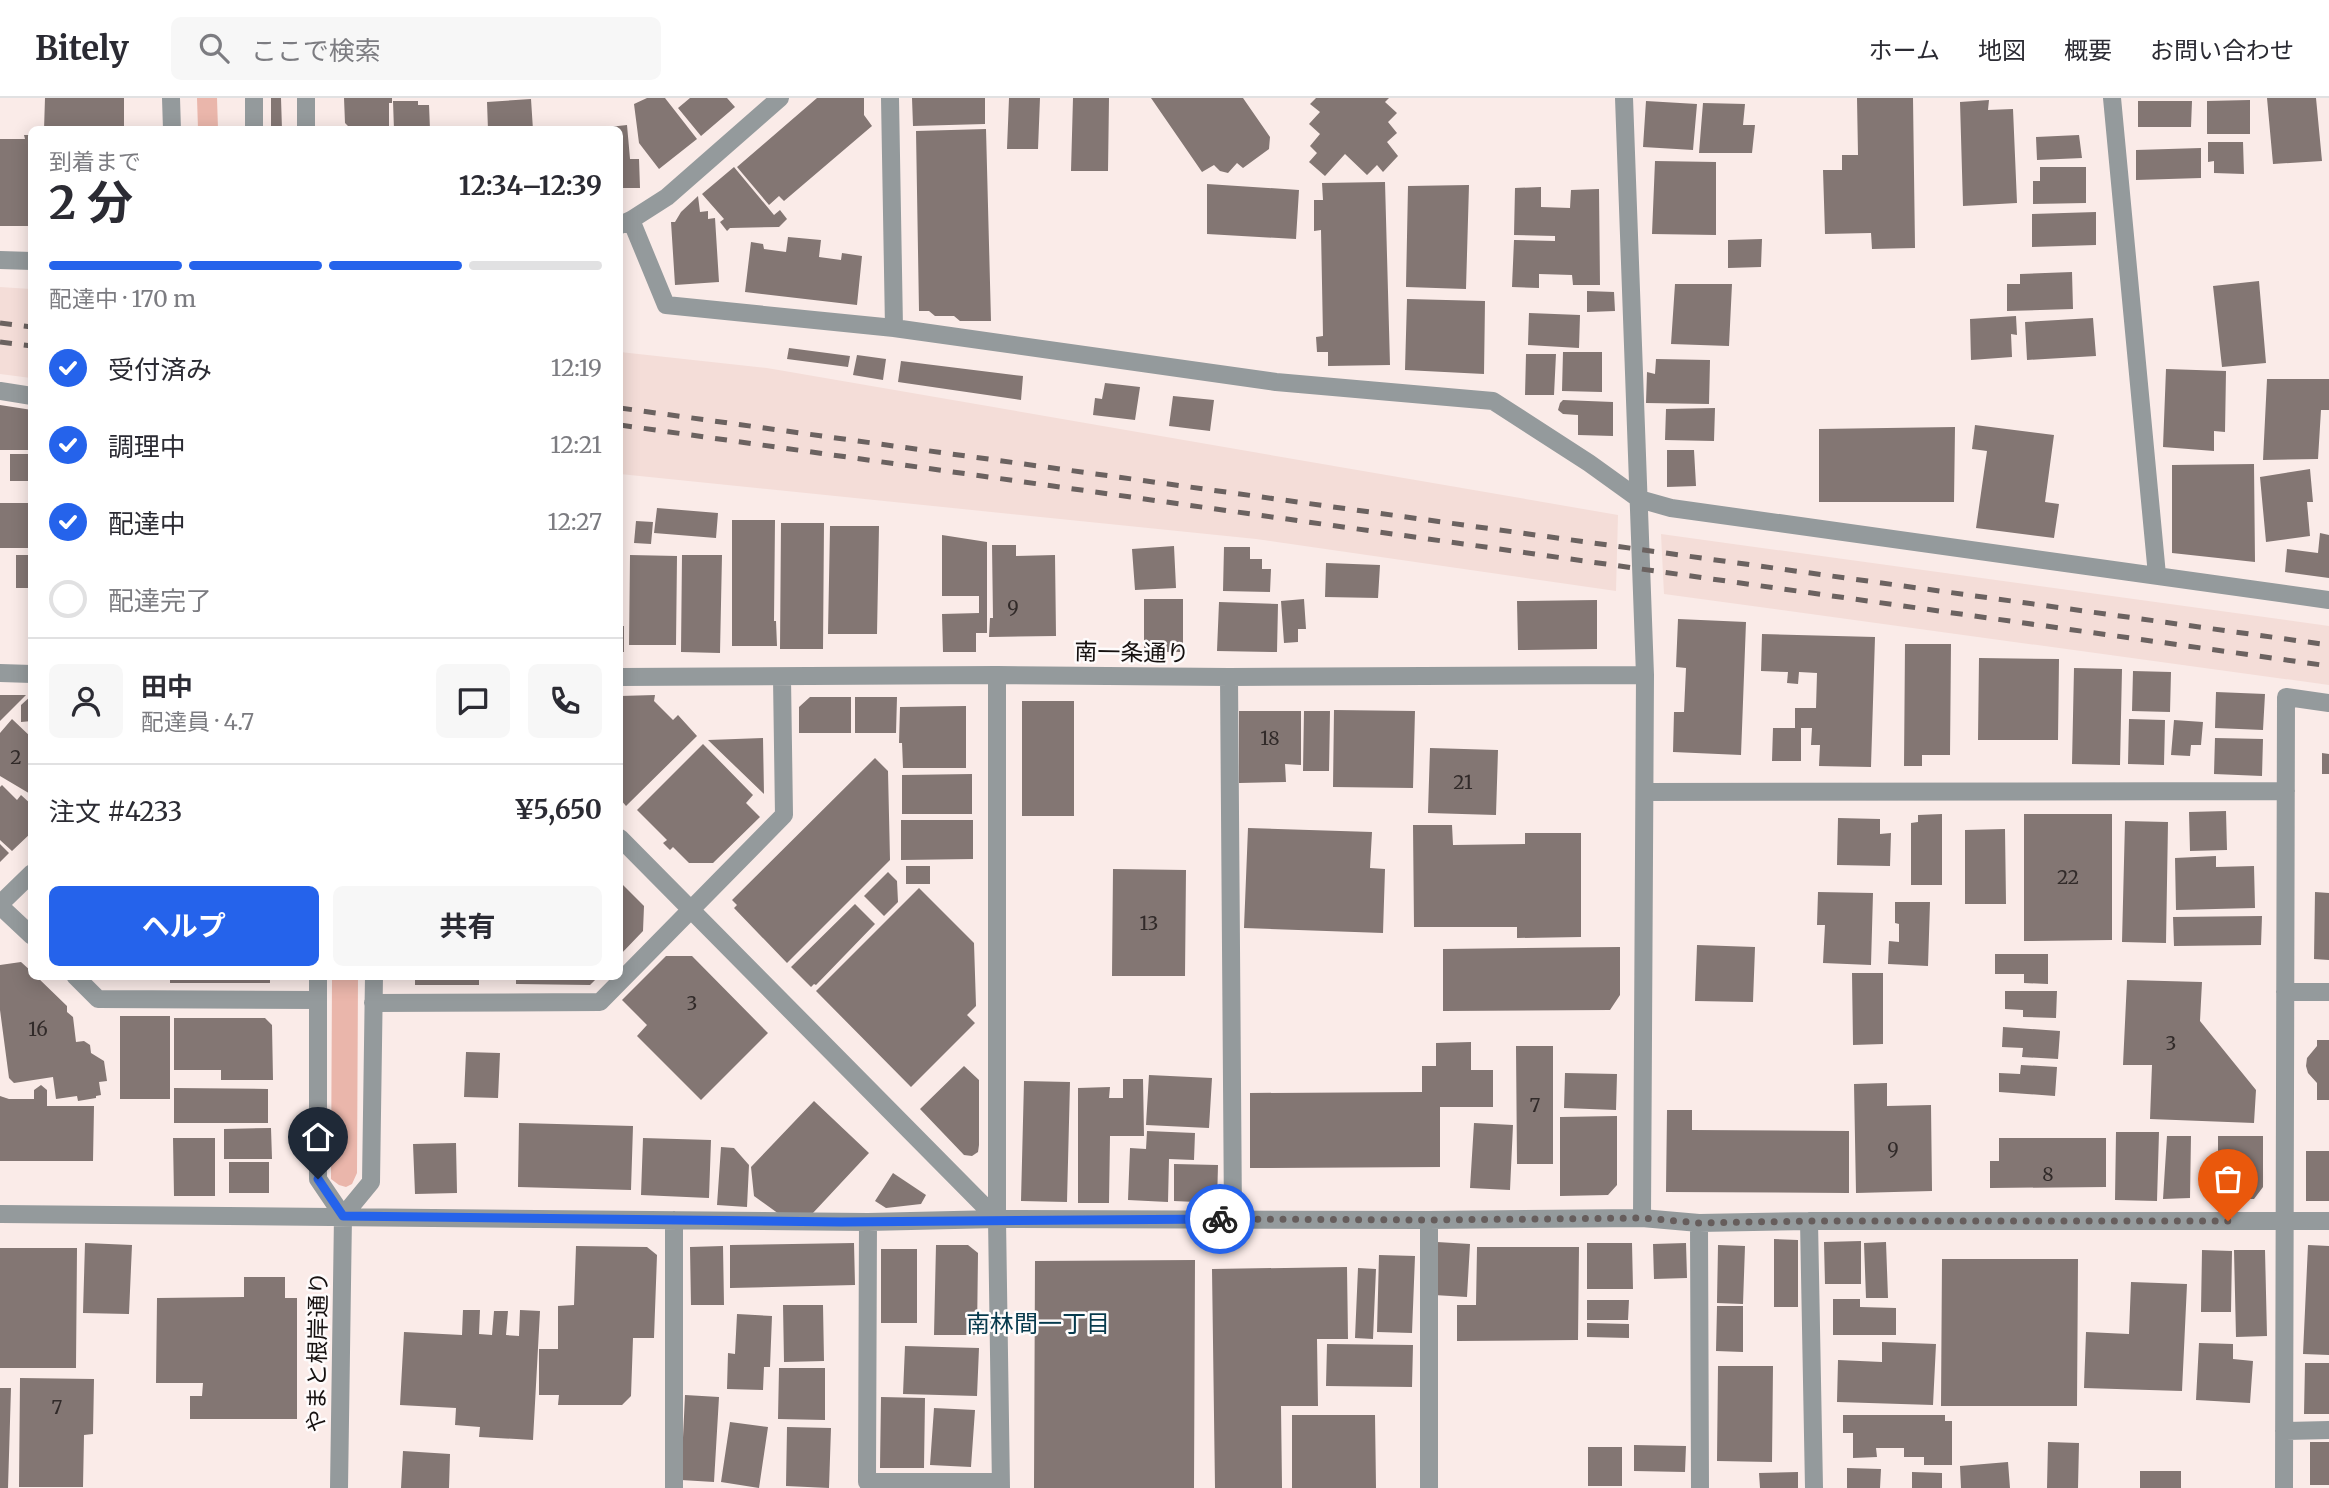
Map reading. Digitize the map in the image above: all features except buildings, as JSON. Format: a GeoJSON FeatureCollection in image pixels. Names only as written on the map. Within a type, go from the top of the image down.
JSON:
{"type":"FeatureCollection","features":[{"type":"Feature","properties":{"kind":"street"},"geometry":{"type":"LineString","coordinates":[[171,98],[172,126]]}},
{"type":"Feature","properties":{"kind":"street"},"geometry":{"type":"LineString","coordinates":[[254,98],[254,126]]}},
{"type":"Feature","properties":{"kind":"street"},"geometry":{"type":"LineString","coordinates":[[306,98],[306,126]]}},
{"type":"Feature","properties":{"kind":"street"},"geometry":{"type":"LineString","coordinates":[[780,98],[667,197],[625,223],[666,305],[894,328],[1276,382],[1493,401],[1639,499],[1671,508],[2329,600]]}},
{"type":"Feature","properties":{"kind":"street"},"geometry":{"type":"LineString","coordinates":[[890,98],[894,328]]}},
{"type":"Feature","properties":{"kind":"street"},"geometry":{"type":"LineString","coordinates":[[1624,98],[1645,675],[1643,1218]]}},
{"type":"Feature","properties":{"kind":"street"},"geometry":{"type":"LineString","coordinates":[[2112,98],[2157,575]]}},
{"type":"Feature","properties":{"kind":"street"},"geometry":{"type":"LineString","coordinates":[[0,260],[28,261]]}},
{"type":"Feature","properties":{"kind":"street"},"geometry":{"type":"LineString","coordinates":[[0,391],[28,395]]}},
{"type":"Feature","properties":{"kind":"street"},"geometry":{"type":"LineString","coordinates":[[0,673],[28,674]]}},
{"type":"Feature","properties":{"kind":"street"},"geometry":{"type":"LineString","coordinates":[[868,1222],[867,1482],[1001,1485],[997,675]]}},
{"type":"Feature","properties":{"kind":"street","name":"南一条通り"},"geometry":{"type":"LineString","coordinates":[[623,677],[1645,675]]}},
{"type":"Feature","properties":{"kind":"street"},"geometry":{"type":"LineString","coordinates":[[1228,677],[1233,1219]]}},
{"type":"Feature","properties":{"kind":"street"},"geometry":{"type":"LineString","coordinates":[[623,979],[784,814],[782,678]]}},
{"type":"Feature","properties":{"kind":"street"},"geometry":{"type":"LineString","coordinates":[[2284,1488],[2286,697],[2329,703]]}},
{"type":"Feature","properties":{"kind":"street"},"geometry":{"type":"LineString","coordinates":[[1645,792],[2286,791]]}},
{"type":"Feature","properties":{"kind":"street"},"geometry":{"type":"LineString","coordinates":[[623,841],[998,1219]]}},
{"type":"Feature","properties":{"kind":"street"},"geometry":{"type":"LineString","coordinates":[[28,877],[0,905],[28,932]]}},
{"type":"Feature","properties":{"kind":"street"},"geometry":{"type":"LineString","coordinates":[[79,980],[98,999],[318,1000]]}},
{"type":"Feature","properties":{"kind":"street"},"geometry":{"type":"LineString","coordinates":[[318,980],[318,1179],[343,1216]]}},
{"type":"Feature","properties":{"kind":"street"},"geometry":{"type":"LineString","coordinates":[[343,1216],[371,1182],[374,980]]}},
{"type":"Feature","properties":{"kind":"street"},"geometry":{"type":"LineString","coordinates":[[373,1003],[600,1002],[622,980]]}},
{"type":"Feature","properties":{"kind":"street"},"geometry":{"type":"LineString","coordinates":[[2285,992],[2329,992]]}},
{"type":"Feature","properties":{"kind":"street"},"geometry":{"type":"LineString","coordinates":[[0,1214],[868,1222],[998,1219],[1643,1218],[1699,1223],[2329,1221]]}},
{"type":"Feature","properties":{"kind":"street","name":"やまと根岸通り"},"geometry":{"type":"LineString","coordinates":[[339,1488],[343,1216]]}},
{"type":"Feature","properties":{"kind":"street"},"geometry":{"type":"LineString","coordinates":[[674,1220],[674,1488]]}},
{"type":"Feature","properties":{"kind":"street"},"geometry":{"type":"LineString","coordinates":[[1429,1488],[1430,1220]]}},
{"type":"Feature","properties":{"kind":"street"},"geometry":{"type":"LineString","coordinates":[[1809,1221],[1815,1488]]}},
{"type":"Feature","properties":{"kind":"street"},"geometry":{"type":"LineString","coordinates":[[1699,1223],[1700,1488]]}},
{"type":"Feature","properties":{"kind":"street"},"geometry":{"type":"LineString","coordinates":[[2284,1431],[2329,1430]]}},
{"type":"Feature","properties":{"kind":"shaded area"},"geometry":{"type":"Polygon","coordinates":[[[197,98],[217,98],[218,126],[198,126],[197,98]]]}},
{"type":"Feature","properties":{"kind":"shaded area"},"geometry":{"type":"Polygon","coordinates":[[[0,287],[28,289],[28,378],[0,374],[0,287]]]}},
{"type":"Feature","properties":{"kind":"shaded area"},"geometry":{"type":"Polygon","coordinates":[[[623,352],[767,368],[1618,515],[1616,591],[1256,539],[623,474],[623,352]]]}},
{"type":"Feature","properties":{"kind":"shaded area"},"geometry":{"type":"Polygon","coordinates":[[[1661,534],[2329,626],[2329,685],[1664,594],[1661,534]]]}},
{"type":"Feature","properties":{"kind":"shaded area"},"geometry":{"type":"Polygon","coordinates":[[[332,980],[358,980],[357,1173],[352,1184],[346,1187],[331,1179],[332,980]]]}},
{"type":"Feature","properties":{"kind":"railway"},"geometry":{"type":"LineString","coordinates":[[0,323],[28,326]]}},
{"type":"Feature","properties":{"kind":"railway"},"geometry":{"type":"LineString","coordinates":[[0,342],[28,346]]}},
{"type":"Feature","properties":{"kind":"railway"},"geometry":{"type":"LineString","coordinates":[[623,408],[2329,645]]}},
{"type":"Feature","properties":{"kind":"railway"},"geometry":{"type":"LineString","coordinates":[[623,425],[2329,666]]}},
{"type":"Feature","properties":{"kind":"way so far"},"geometry":{"type":"LineString","coordinates":[[1220,1219],[1643,1218],[1699,1223],[2228,1221]]}},
{"type":"Feature","properties":{"kind":"district","name":"南林間一丁目"},"geometry":{"type":"Point","coordinates":[1038,1323]}},
{"type":"Feature","properties":{"kind":"route"},"geometry":{"type":"LineString","coordinates":[[318,1179],[343,1216],[841,1222],[1220,1219]]}}]}
